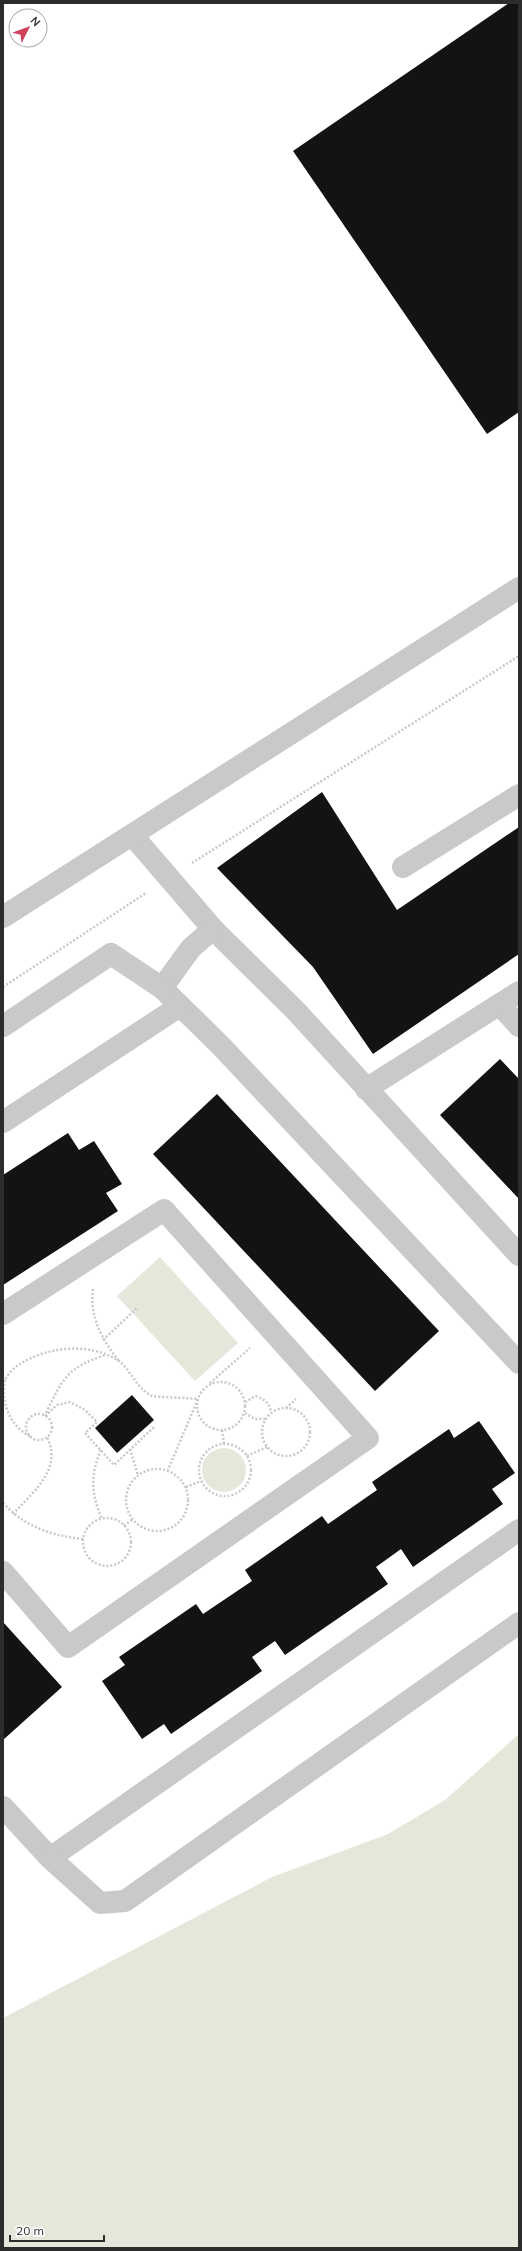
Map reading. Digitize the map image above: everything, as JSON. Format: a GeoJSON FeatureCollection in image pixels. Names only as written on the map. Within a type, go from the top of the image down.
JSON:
{"type":"FeatureCollection","features":[{"type":"Feature","properties":{"kind":"street"},"geometry":{"type":"LineString","coordinates":[[3,917],[133,836],[519,588]]}},
{"type":"Feature","properties":{"kind":"street"},"geometry":{"type":"LineString","coordinates":[[403,867],[519,795]]}},
{"type":"Feature","properties":{"kind":"street"},"geometry":{"type":"LineString","coordinates":[[133,836],[213,929],[296,1012],[519,1255]]}},
{"type":"Feature","properties":{"kind":"street"},"geometry":{"type":"LineString","coordinates":[[162,988],[192,948],[213,929]]}},
{"type":"Feature","properties":{"kind":"street"},"geometry":{"type":"LineString","coordinates":[[3,1026],[111,954],[162,988],[221,1046],[519,1363]]}},
{"type":"Feature","properties":{"kind":"street"},"geometry":{"type":"LineString","coordinates":[[366,1089],[519,992]]}},
{"type":"Feature","properties":{"kind":"street"},"geometry":{"type":"LineString","coordinates":[[500,1005],[519,1026]]}},
{"type":"Feature","properties":{"kind":"street"},"geometry":{"type":"LineString","coordinates":[[3,1122],[180,1006]]}},
{"type":"Feature","properties":{"kind":"street"},"geometry":{"type":"LineString","coordinates":[[3,1314],[164,1210],[368,1438],[68,1647],[3,1572]]}},
{"type":"Feature","properties":{"kind":"street"},"geometry":{"type":"LineString","coordinates":[[50,1858],[519,1530]]}},
{"type":"Feature","properties":{"kind":"street"},"geometry":{"type":"LineString","coordinates":[[3,1807],[50,1858],[100,1903],[125,1901],[519,1624]]}},
{"type":"Feature","properties":{"kind":"path"},"geometry":{"type":"LineString","coordinates":[[3,987],[169,878],[519,656]]}},
{"type":"Feature","properties":{"kind":"path"},"geometry":{"type":"LineString","coordinates":[[107,1247],[95,1270],[92,1294],[95,1318],[103,1340],[134,1382],[153,1397],[198,1399]]}},
{"type":"Feature","properties":{"kind":"path"},"geometry":{"type":"LineString","coordinates":[[103,1340],[137,1308]]}},
{"type":"Feature","properties":{"kind":"path"},"geometry":{"type":"LineString","coordinates":[[168,1470],[198,1399],[207,1386],[256,1343]]}},
{"type":"Feature","properties":{"kind":"path"},"geometry":{"type":"LineString","coordinates":[[3,1382],[16,1366],[40,1353],[67,1348],[86,1350],[105,1355],[119,1362]]}},
{"type":"Feature","properties":{"kind":"path"},"geometry":{"type":"LineString","coordinates":[[45,1416],[56,1391],[68,1373],[85,1362],[105,1355]]}},
{"type":"Feature","properties":{"kind":"path"},"geometry":{"type":"LineString","coordinates":[[6,1378],[3,1387],[6,1409],[16,1426],[23,1433],[39,1440],[47,1437]]}},
{"type":"Feature","properties":{"kind":"path"},"geometry":{"type":"LineString","coordinates":[[198,1399],[199,1416],[203,1423],[210,1428],[222,1430],[232,1428],[239,1424],[245,1413],[243,1394],[231,1384],[223,1382],[207,1386]]}},
{"type":"Feature","properties":{"kind":"path"},"geometry":{"type":"LineString","coordinates":[[245,1402],[256,1396],[268,1403],[271,1413]]}},
{"type":"Feature","properties":{"kind":"path"},"geometry":{"type":"LineString","coordinates":[[45,1416],[56,1406],[70,1402],[85,1410],[96,1422],[85,1433],[114,1465],[154,1427]]}},
{"type":"Feature","properties":{"kind":"path"},"geometry":{"type":"LineString","coordinates":[[286,1408],[300,1412],[309,1425],[310,1433],[309,1441],[304,1449],[289,1456],[273,1452],[267,1447],[262,1433],[266,1419],[271,1413],[286,1408]]}},
{"type":"Feature","properties":{"kind":"path"},"geometry":{"type":"LineString","coordinates":[[245,1413],[255,1419],[266,1419]]}},
{"type":"Feature","properties":{"kind":"path"},"geometry":{"type":"LineString","coordinates":[[13,1514],[44,1480],[53,1455],[47,1437],[52,1426],[45,1416],[36,1415],[27,1422],[27,1430],[32,1437]]}},
{"type":"Feature","properties":{"kind":"path"},"geometry":{"type":"LineString","coordinates":[[222,1430],[224,1444]]}},
{"type":"Feature","properties":{"kind":"path"},"geometry":{"type":"LineString","coordinates":[[224,1444],[236,1446],[247,1456],[251,1467],[251,1476],[247,1484],[237,1493],[224,1497],[215,1495],[208,1490],[201,1481],[198,1468],[200,1459],[212,1447],[224,1444]]}},
{"type":"Feature","properties":{"kind":"path"},"geometry":{"type":"LineString","coordinates":[[247,1456],[267,1447]]}},
{"type":"Feature","properties":{"kind":"path"},"geometry":{"type":"LineString","coordinates":[[130,1449],[138,1475]]}},
{"type":"Feature","properties":{"kind":"path"},"geometry":{"type":"LineString","coordinates":[[101,1450],[92,1478],[93,1493],[102,1519]]}},
{"type":"Feature","properties":{"kind":"path"},"geometry":{"type":"LineString","coordinates":[[158,1468],[168,1470],[177,1475],[186,1487],[189,1502],[181,1521],[164,1531],[153,1531],[143,1528],[133,1519],[129,1513],[126,1503],[127,1493],[131,1483],[138,1475],[147,1470],[158,1468]]}},
{"type":"Feature","properties":{"kind":"path"},"geometry":{"type":"LineString","coordinates":[[186,1487],[201,1481]]}},
{"type":"Feature","properties":{"kind":"path"},"geometry":{"type":"LineString","coordinates":[[3,1503],[13,1514],[41,1531],[59,1536],[84,1539]]}},
{"type":"Feature","properties":{"kind":"path"},"geometry":{"type":"LineString","coordinates":[[102,1519],[118,1521],[129,1533],[130,1548],[122,1561],[108,1566],[94,1562],[85,1550],[84,1539],[88,1527],[102,1519]]}},
{"type":"Feature","properties":{"kind":"path"},"geometry":{"type":"LineString","coordinates":[[124,1526],[133,1519]]}},
{"type":"Feature","properties":{"kind":"shaded area"},"geometry":{"type":"Polygon","coordinates":[[[160,1257],[238,1343],[195,1381],[117,1296],[160,1257]]]}},
{"type":"Feature","properties":{"kind":"shaded area"},"geometry":{"type":"Polygon","coordinates":[[[220,1448],[228,1448],[240,1454],[246,1466],[246,1474],[240,1486],[228,1492],[220,1492],[208,1486],[202,1474],[202,1466],[208,1454],[220,1448]]]}},
{"type":"Feature","properties":{"kind":"shaded area"},"geometry":{"type":"Polygon","coordinates":[[[519,1734],[519,2248],[3,2248],[3,2018],[272,1877],[388,1834],[445,1800],[519,1734]]]}},
{"type":"Feature","properties":{"kind":"building"},"geometry":{"type":"Polygon","coordinates":[[[509,3],[519,3],[519,412],[487,434],[293,151],[509,3]]]}},
{"type":"Feature","properties":{"kind":"building"},"geometry":{"type":"Polygon","coordinates":[[[322,792],[397,910],[519,827],[519,954],[373,1054],[313,967],[217,868],[322,792]]]}},
{"type":"Feature","properties":{"kind":"building"},"geometry":{"type":"Polygon","coordinates":[[[500,1059],[519,1079],[519,1199],[440,1115],[500,1059]]]}},
{"type":"Feature","properties":{"kind":"building"},"geometry":{"type":"Polygon","coordinates":[[[217,1094],[439,1331],[375,1391],[153,1154],[217,1094]]]}},
{"type":"Feature","properties":{"kind":"building"},"geometry":{"type":"Polygon","coordinates":[[[68,1133],[79,1150],[94,1141],[122,1184],[106,1193],[118,1211],[3,1285],[3,1175],[68,1133]]]}},
{"type":"Feature","properties":{"kind":"building"},"geometry":{"type":"Polygon","coordinates":[[[132,1395],[154,1420],[117,1453],[95,1428],[132,1395]]]}},
{"type":"Feature","properties":{"kind":"building"},"geometry":{"type":"Polygon","coordinates":[[[479,1421],[515,1473],[492,1489],[503,1504],[413,1567],[401,1549],[376,1567],[388,1584],[285,1655],[275,1641],[252,1657],[262,1671],[171,1734],[164,1724],[142,1739],[102,1681],[125,1665],[119,1657],[196,1604],[203,1614],[252,1581],[245,1570],[322,1516],[328,1524],[377,1490],[372,1482],[449,1429],[454,1438],[479,1421]]]}},
{"type":"Feature","properties":{"kind":"building"},"geometry":{"type":"Polygon","coordinates":[[[3,1622],[62,1687],[3,1740],[3,1622]]]}}]}
